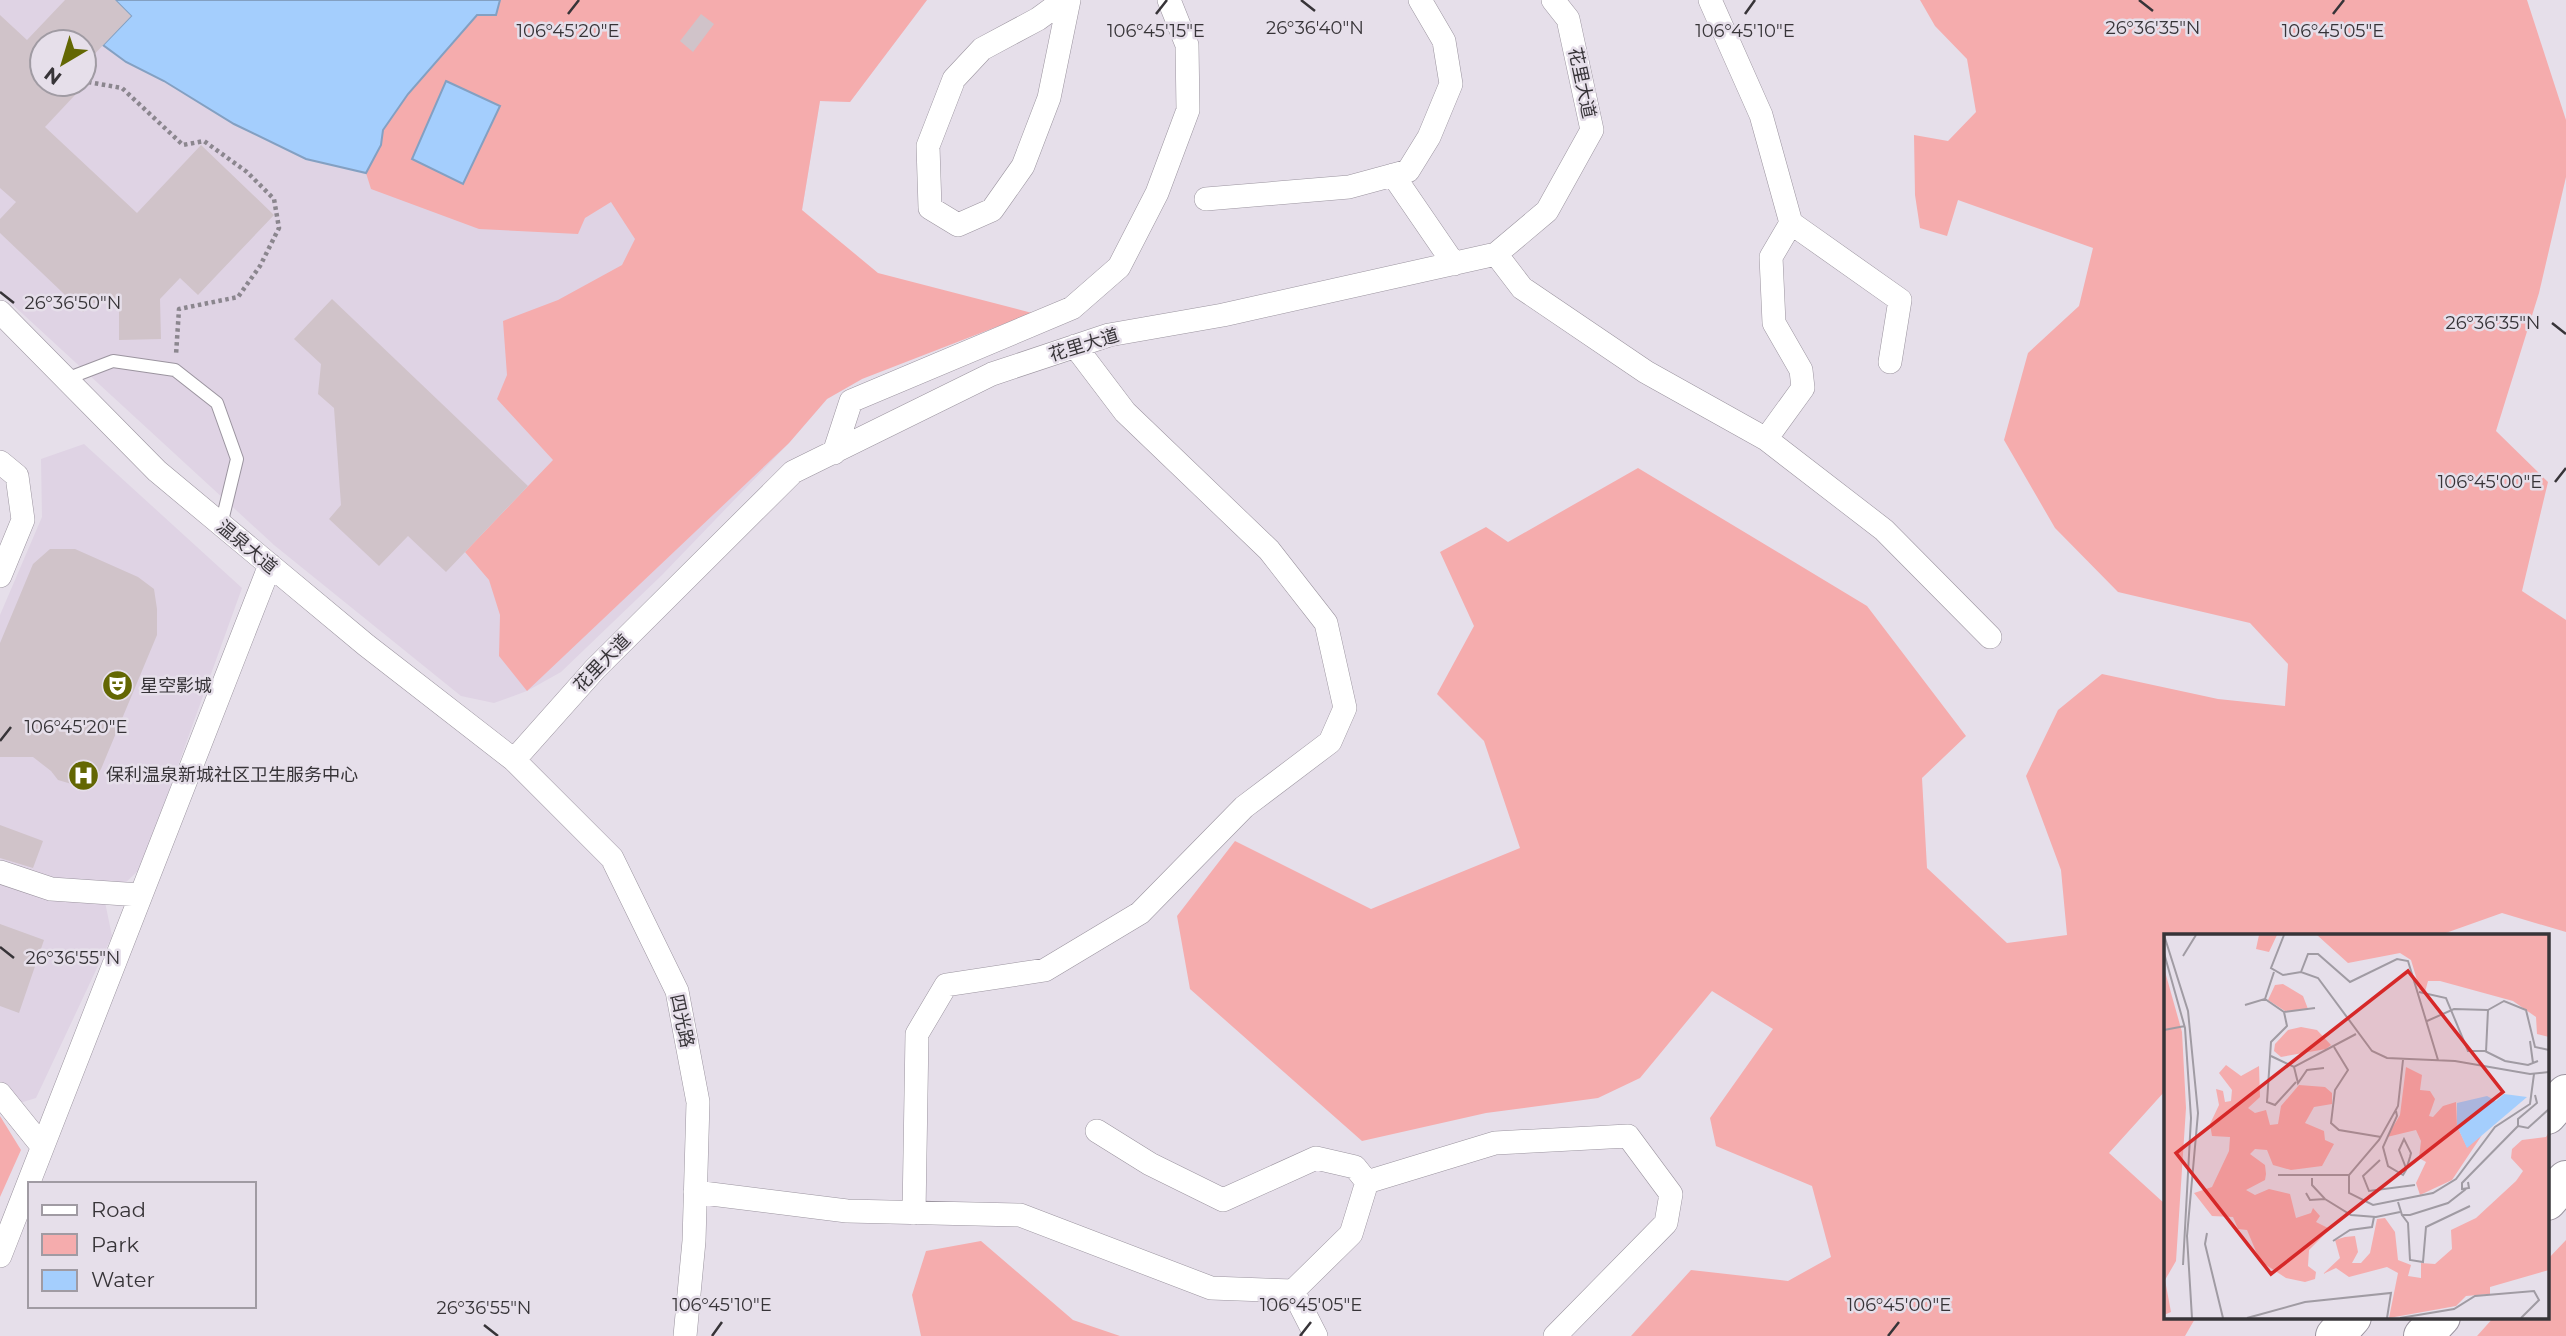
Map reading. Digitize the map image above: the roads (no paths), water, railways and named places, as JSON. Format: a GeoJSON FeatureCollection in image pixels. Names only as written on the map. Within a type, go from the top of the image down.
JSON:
{"type":"FeatureCollection","features":[{"type":"Feature","properties":{"kind":"highway"},"geometry":{"type":"LineString","coordinates":[[2548,1114],[2566,1094]]}},
{"type":"Feature","properties":{"kind":"highway"},"geometry":{"type":"LineString","coordinates":[[2548,1200],[2566,1180]]}},
{"type":"Feature","properties":{"kind":"highway"},"geometry":{"type":"LineString","coordinates":[[2335,1336],[2351,1318]]}},
{"type":"Feature","properties":{"kind":"highway"},"geometry":{"type":"LineString","coordinates":[[2423,1336],[2440,1318]]}},
{"type":"Feature","properties":{"kind":"street"},"geometry":{"type":"LineString","coordinates":[[1067,0],[1049,98],[1023,166],[992,210],[958,225],[930,208],[928,146],[954,79],[982,49],[1067,0]]}},
{"type":"Feature","properties":{"kind":"street"},"geometry":{"type":"LineString","coordinates":[[834,453],[851,401],[1072,308],[1119,267],[1157,193],[1188,110],[1187,45],[1170,0]]}},
{"type":"Feature","properties":{"kind":"street"},"geometry":{"type":"LineString","coordinates":[[1206,200],[1349,187],[1408,171],[1429,137],[1451,85],[1444,41],[1419,0]]}},
{"type":"Feature","properties":{"kind":"street","name":"花里大道"},"geometry":{"type":"LineString","coordinates":[[513,760],[594,669],[793,472],[992,374],[1109,335],[1223,315],[1496,254],[1547,211],[1592,130],[1568,19],[1553,0]]}},
{"type":"Feature","properties":{"kind":"street"},"geometry":{"type":"LineString","coordinates":[[1710,0],[1761,115],[1791,223],[1900,300],[1890,362]]}},
{"type":"Feature","properties":{"kind":"street"},"geometry":{"type":"LineString","coordinates":[[1394,175],[1454,264]]}},
{"type":"Feature","properties":{"kind":"street"},"geometry":{"type":"LineString","coordinates":[[1766,439],[1802,388],[1801,370],[1774,323],[1771,257],[1791,223]]}},
{"type":"Feature","properties":{"kind":"street"},"geometry":{"type":"LineString","coordinates":[[1496,254],[1522,288],[1533,296],[1646,372],[1766,439],[1884,530],[1990,637]]}},
{"type":"Feature","properties":{"kind":"street","name":"温泉大道"},"geometry":{"type":"LineString","coordinates":[[0,312],[157,471],[366,645],[513,760]]}},
{"type":"Feature","properties":{"kind":"street"},"geometry":{"type":"LineString","coordinates":[[914,1213],[917,1034],[946,985],[1045,970],[1140,913],[1244,807],[1330,742],[1345,708],[1326,623],[1269,550],[1125,412],[1075,346]]}},
{"type":"Feature","properties":{"kind":"street"},"geometry":{"type":"LineString","coordinates":[[0,461],[17,476],[23,520],[0,576]]}},
{"type":"Feature","properties":{"kind":"street"},"geometry":{"type":"LineString","coordinates":[[28,1182],[270,565]]}},
{"type":"Feature","properties":{"kind":"street","name":"四光路"},"geometry":{"type":"LineString","coordinates":[[513,760],[612,858],[677,991],[698,1102],[694,1241],[685,1336]]}},
{"type":"Feature","properties":{"kind":"street"},"geometry":{"type":"LineString","coordinates":[[0,873],[51,889],[141,895]]}},
{"type":"Feature","properties":{"kind":"street"},"geometry":{"type":"LineString","coordinates":[[0,1094],[42,1146]]}},
{"type":"Feature","properties":{"kind":"street"},"geometry":{"type":"LineString","coordinates":[[1097,1131],[1150,1164],[1223,1200],[1316,1158],[1355,1167],[1367,1182]]}},
{"type":"Feature","properties":{"kind":"street"},"geometry":{"type":"LineString","coordinates":[[1367,1182],[1495,1143],[1628,1136],[1671,1194],[1666,1223],[1555,1336]]}},
{"type":"Feature","properties":{"kind":"street"},"geometry":{"type":"LineString","coordinates":[[695,1192],[847,1211],[1020,1215],[1211,1288],[1293,1291],[1351,1234],[1367,1182]]}},
{"type":"Feature","properties":{"kind":"street"},"geometry":{"type":"LineString","coordinates":[[0,1256],[28,1183]]}},
{"type":"Feature","properties":{"kind":"street"},"geometry":{"type":"LineString","coordinates":[[1293,1291],[1316,1336]]}},
{"type":"Feature","properties":{"kind":"lane"},"geometry":{"type":"LineString","coordinates":[[66,379],[113,361],[175,370],[217,403],[237,459],[221,525]]}},
{"type":"Feature","properties":{"kind":"water"},"geometry":{"type":"Polygon","coordinates":[[[115,0],[500,0],[496,15],[477,15],[408,94],[383,130],[381,145],[366,173],[306,159],[234,124],[164,81],[126,62],[103,45],[131,16],[115,0]]]}},
{"type":"Feature","properties":{"kind":"water"},"geometry":{"type":"Polygon","coordinates":[[[446,81],[500,106],[463,184],[412,159],[446,81]]]}},
{"type":"Feature","properties":{"kind":"place","name":"星空影城"},"geometry":{"type":"Point","coordinates":[117,686]}},
{"type":"Feature","properties":{"kind":"place","name":"保利温泉新城社区卫生服务中心"},"geometry":{"type":"Point","coordinates":[83,775]}}]}
